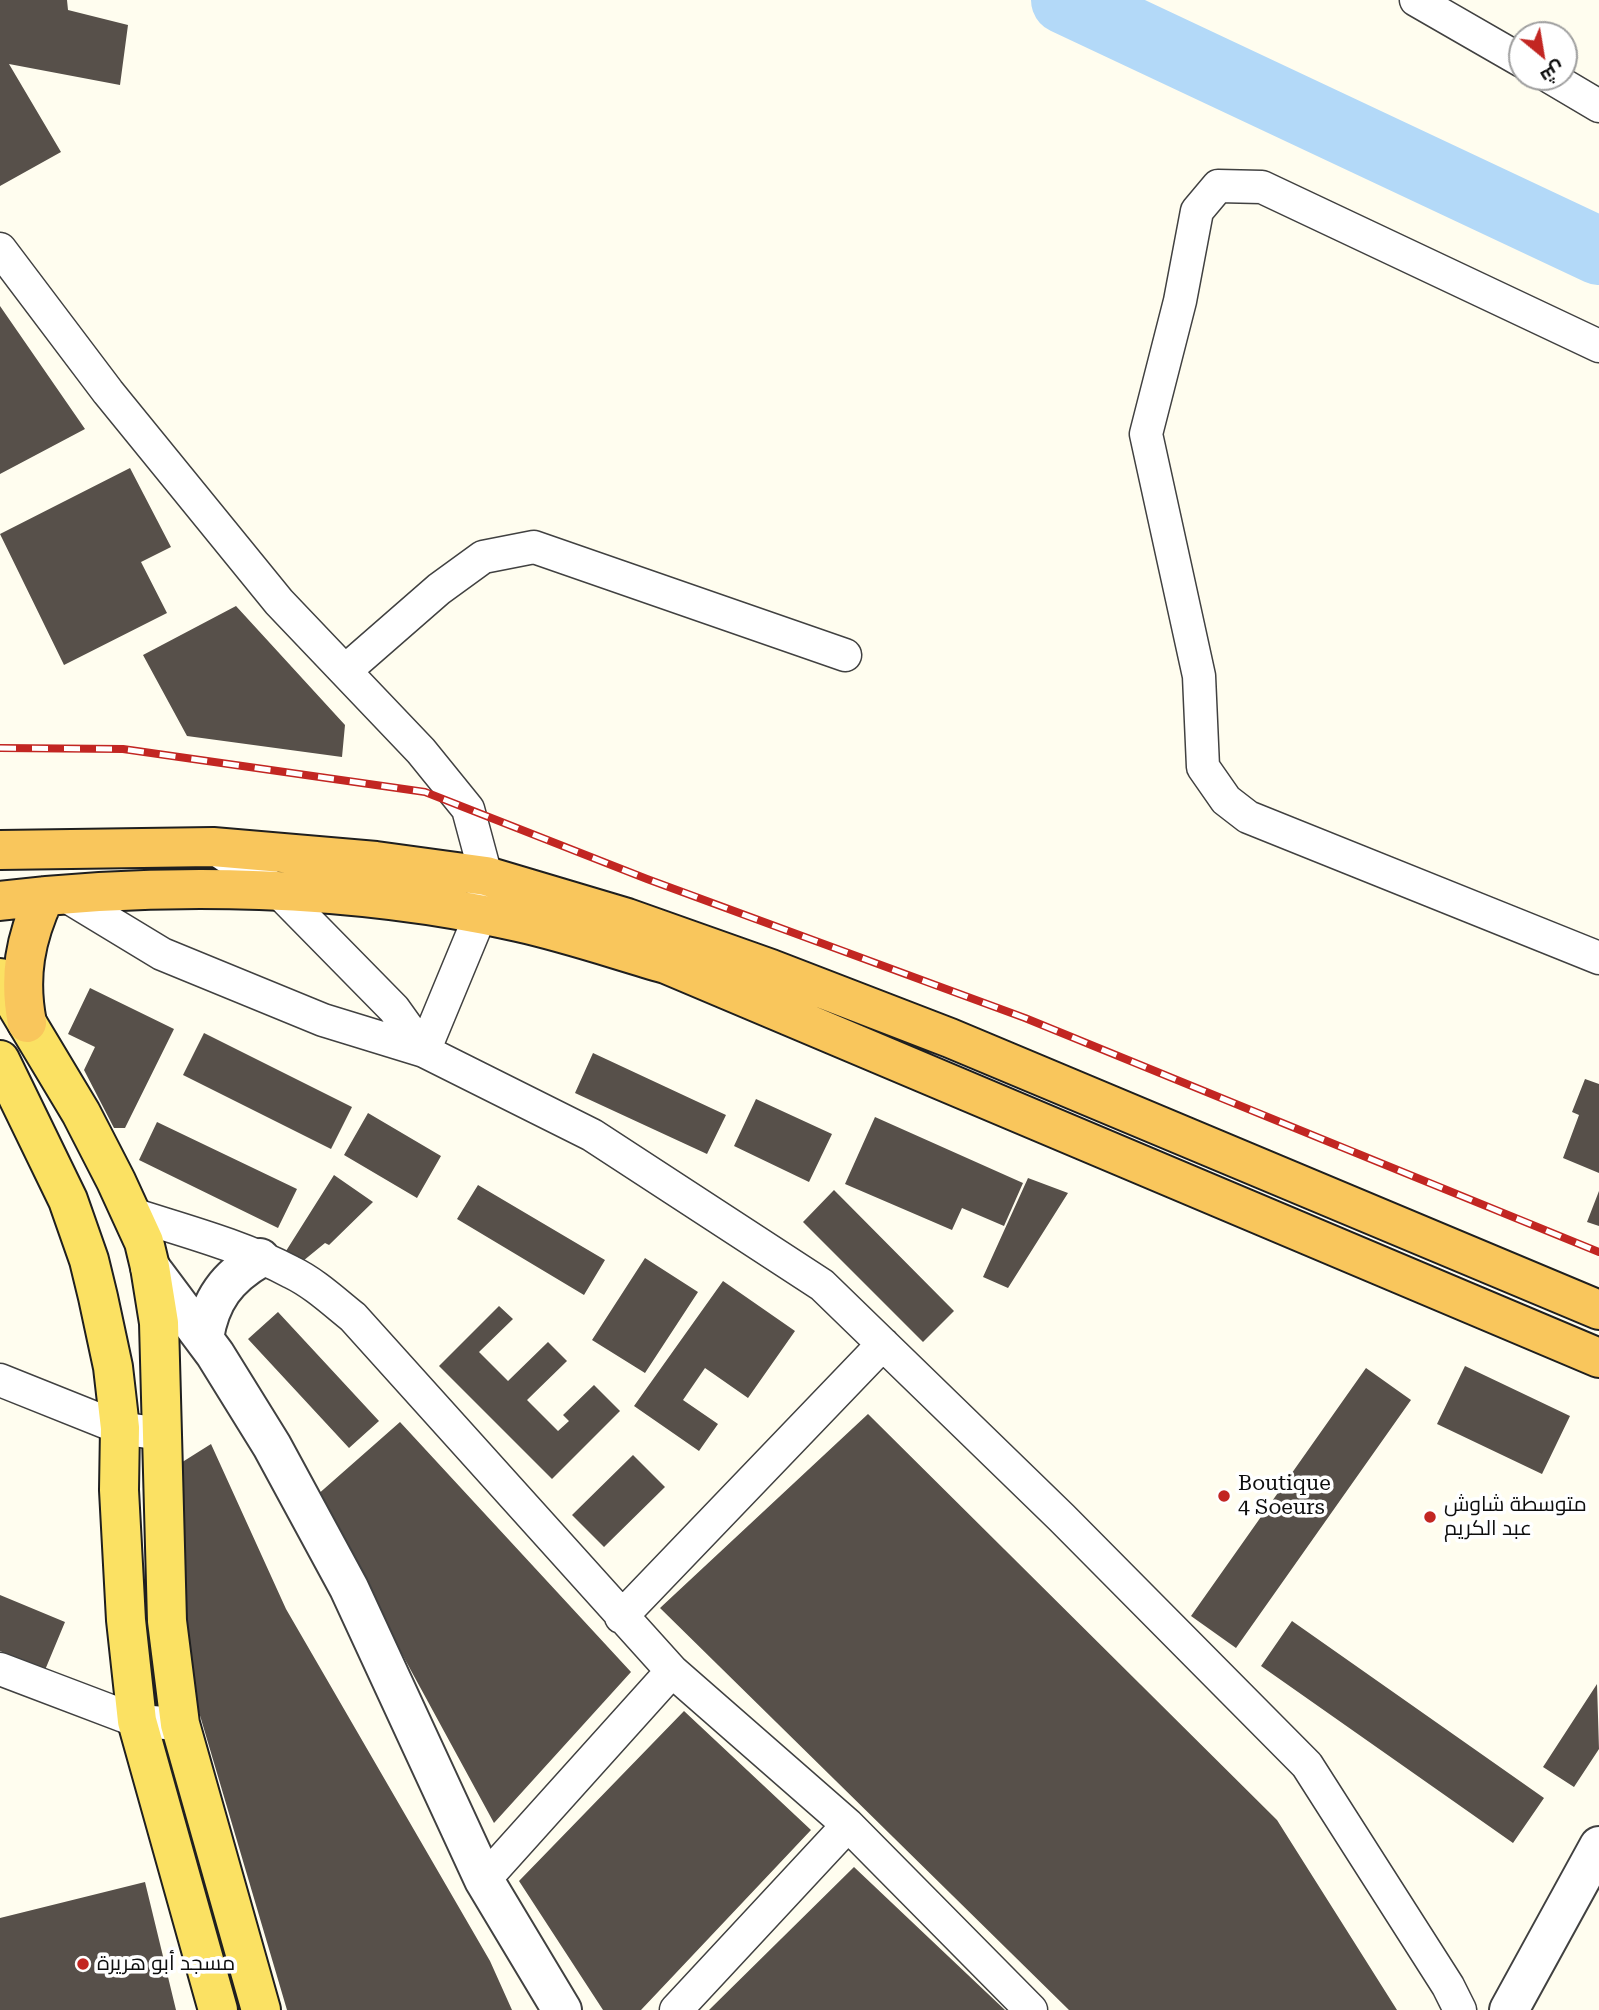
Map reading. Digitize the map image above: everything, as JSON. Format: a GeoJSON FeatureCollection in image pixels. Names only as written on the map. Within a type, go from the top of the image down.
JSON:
{"type":"FeatureCollection","features":[{"type":"Feature","properties":{"kind":"highway"},"geometry":{"type":"LineString","coordinates":[[0,850],[213,847],[376,861],[485,876],[705,946],[950,1038],[1599,1310]]}},
{"type":"Feature","properties":{"kind":"highway"},"geometry":{"type":"LineString","coordinates":[[0,901],[54,895],[223,888],[386,901],[518,922],[666,964],[1599,1358]]}},
{"type":"Feature","properties":{"kind":"highway"},"geometry":{"type":"LineString","coordinates":[[27,1023],[22,973],[34,920],[54,895]]}},
{"type":"Feature","properties":{"kind":"main road"},"geometry":{"type":"LineString","coordinates":[[0,978],[81,1113],[142,1241],[159,1323],[167,1621],[180,1724],[261,2010]]}},
{"type":"Feature","properties":{"kind":"main road"},"geometry":{"type":"LineString","coordinates":[[0,1060],[68,1200],[89,1260],[113,1367],[120,1428],[119,1490],[126,1620],[137,1721],[218,2010]]}},
{"type":"Feature","properties":{"kind":"main road"},"geometry":{"type":"LineString","coordinates":[[89,1260],[142,1241]]}},
{"type":"Feature","properties":{"kind":"street"},"geometry":{"type":"LineString","coordinates":[[1416,0],[1508,53]]}},
{"type":"Feature","properties":{"kind":"street"},"geometry":{"type":"LineString","coordinates":[[1573,91],[1599,106]]}},
{"type":"Feature","properties":{"kind":"street"},"geometry":{"type":"LineString","coordinates":[[1599,346],[1262,187],[1218,186],[1197,211],[1180,302],[1146,435],[1199,676],[1203,767],[1226,800],[1248,817],[1599,958]]}},
{"type":"Feature","properties":{"kind":"street"},"geometry":{"type":"LineString","coordinates":[[0,250],[108,392],[279,602],[421,751],[468,809],[485,876],[480,916],[424,1051]]}},
{"type":"Feature","properties":{"kind":"street"},"geometry":{"type":"LineString","coordinates":[[345,671],[439,589],[483,557],[534,547],[845,654]]}},
{"type":"Feature","properties":{"kind":"street"},"geometry":{"type":"LineString","coordinates":[[213,847],[279,892],[394,1009],[424,1051]]}},
{"type":"Feature","properties":{"kind":"street"},"geometry":{"type":"LineString","coordinates":[[54,895],[162,954],[323,1020],[424,1051],[592,1135],[822,1285],[1062,1518],[1307,1765],[1448,1986],[1460,2010]]}},
{"type":"Feature","properties":{"kind":"street"},"geometry":{"type":"LineString","coordinates":[[142,1241],[260,1258],[302,1278],[353,1317],[672,1671],[848,1825],[1031,2010]]}},
{"type":"Feature","properties":{"kind":"street"},"geometry":{"type":"LineString","coordinates":[[142,1241],[272,1446],[349,1588],[484,1880],[562,2010]]}},
{"type":"Feature","properties":{"kind":"street"},"geometry":{"type":"LineString","coordinates":[[204,1338],[206,1321],[220,1290],[232,1277],[260,1258]]}},
{"type":"Feature","properties":{"kind":"street"},"geometry":{"type":"LineString","coordinates":[[621,1617],[883,1345]]}},
{"type":"Feature","properties":{"kind":"street"},"geometry":{"type":"LineString","coordinates":[[0,1380],[120,1428],[161,1434]]}},
{"type":"Feature","properties":{"kind":"street"},"geometry":{"type":"LineString","coordinates":[[0,1669],[137,1721],[180,1724]]}},
{"type":"Feature","properties":{"kind":"street"},"geometry":{"type":"LineString","coordinates":[[484,1880],[672,1671]]}},
{"type":"Feature","properties":{"kind":"street"},"geometry":{"type":"LineString","coordinates":[[676,2010],[848,1825]]}},
{"type":"Feature","properties":{"kind":"street"},"geometry":{"type":"LineString","coordinates":[[1509,2010],[1599,1846]]}},
{"type":"Feature","properties":{"kind":"building"},"geometry":{"type":"Polygon","coordinates":[[[0,0],[67,0],[68,10],[128,25],[120,85],[9,64],[61,152],[0,186],[0,0]]]}},
{"type":"Feature","properties":{"kind":"building"},"geometry":{"type":"Polygon","coordinates":[[[0,306],[85,429],[0,474],[0,306]]]}},
{"type":"Feature","properties":{"kind":"building"},"geometry":{"type":"Polygon","coordinates":[[[130,468],[171,547],[141,562],[167,613],[64,665],[0,534],[130,468]]]}},
{"type":"Feature","properties":{"kind":"building"},"geometry":{"type":"Polygon","coordinates":[[[236,606],[345,725],[342,757],[187,736],[143,655],[236,606]]]}},
{"type":"Feature","properties":{"kind":"building"},"geometry":{"type":"Polygon","coordinates":[[[90,988],[174,1029],[125,1128],[114,1128],[84,1070],[95,1047],[68,1034],[90,988]]]}},
{"type":"Feature","properties":{"kind":"building"},"geometry":{"type":"Polygon","coordinates":[[[204,1033],[352,1107],[331,1149],[183,1075],[204,1033]]]}},
{"type":"Feature","properties":{"kind":"building"},"geometry":{"type":"Polygon","coordinates":[[[593,1053],[726,1115],[707,1154],[575,1093],[593,1053]]]}},
{"type":"Feature","properties":{"kind":"building"},"geometry":{"type":"Polygon","coordinates":[[[1585,1079],[1599,1084],[1599,1173],[1563,1158],[1579,1115],[1572,1112],[1585,1079]]]}},
{"type":"Feature","properties":{"kind":"building"},"geometry":{"type":"Polygon","coordinates":[[[756,1099],[832,1134],[809,1182],[734,1146],[756,1099]]]}},
{"type":"Feature","properties":{"kind":"building"},"geometry":{"type":"Polygon","coordinates":[[[368,1113],[441,1156],[417,1198],[344,1155],[368,1113]]]}},
{"type":"Feature","properties":{"kind":"building"},"geometry":{"type":"Polygon","coordinates":[[[875,1117],[1023,1183],[1004,1226],[962,1208],[952,1230],[845,1184],[875,1117]]]}},
{"type":"Feature","properties":{"kind":"building"},"geometry":{"type":"Polygon","coordinates":[[[157,1122],[297,1189],[278,1228],[139,1160],[157,1122]]]}},
{"type":"Feature","properties":{"kind":"building"},"geometry":{"type":"Polygon","coordinates":[[[334,1175],[373,1202],[329,1245],[325,1243],[303,1261],[286,1251],[334,1175]]]}},
{"type":"Feature","properties":{"kind":"building"},"geometry":{"type":"Polygon","coordinates":[[[1028,1178],[1068,1193],[1008,1288],[983,1277],[1028,1178]]]}},
{"type":"Feature","properties":{"kind":"building"},"geometry":{"type":"Polygon","coordinates":[[[478,1185],[605,1260],[584,1295],[457,1219],[478,1185]]]}},
{"type":"Feature","properties":{"kind":"building"},"geometry":{"type":"Polygon","coordinates":[[[834,1190],[954,1311],[923,1342],[803,1222],[834,1190]]]}},
{"type":"Feature","properties":{"kind":"building"},"geometry":{"type":"Polygon","coordinates":[[[1599,1191],[1599,1226],[1587,1222],[1599,1191]]]}},
{"type":"Feature","properties":{"kind":"building"},"geometry":{"type":"Polygon","coordinates":[[[645,1258],[698,1292],[645,1373],[592,1340],[645,1258]]]}},
{"type":"Feature","properties":{"kind":"building"},"geometry":{"type":"Polygon","coordinates":[[[723,1281],[795,1331],[748,1398],[705,1368],[683,1400],[718,1424],[699,1451],[634,1406],[723,1281]]]}},
{"type":"Feature","properties":{"kind":"building"},"geometry":{"type":"Polygon","coordinates":[[[499,1306],[513,1319],[479,1352],[508,1381],[548,1342],[567,1361],[527,1400],[558,1431],[569,1421],[563,1415],[594,1385],[620,1411],[552,1479],[439,1366],[499,1306]]]}},
{"type":"Feature","properties":{"kind":"building"},"geometry":{"type":"Polygon","coordinates":[[[278,1312],[379,1421],[349,1448],[248,1339],[278,1312]]]}},
{"type":"Feature","properties":{"kind":"building"},"geometry":{"type":"Polygon","coordinates":[[[1465,1366],[1570,1416],[1542,1474],[1437,1424],[1465,1366]]]}},
{"type":"Feature","properties":{"kind":"building"},"geometry":{"type":"Polygon","coordinates":[[[1366,1368],[1411,1400],[1236,1648],[1191,1616],[1366,1368]]]}},
{"type":"Feature","properties":{"kind":"building"},"geometry":{"type":"Polygon","coordinates":[[[868,1414],[1277,1820],[1397,2010],[1069,2010],[660,1608],[868,1414]]]}},
{"type":"Feature","properties":{"kind":"building"},"geometry":{"type":"Polygon","coordinates":[[[400,1422],[631,1672],[494,1823],[316,1496],[400,1422]]]}},
{"type":"Feature","properties":{"kind":"building"},"geometry":{"type":"Polygon","coordinates":[[[211,1444],[286,1609],[490,1961],[512,2010],[287,2010],[183,1658],[176,1466],[211,1444]]]}},
{"type":"Feature","properties":{"kind":"building"},"geometry":{"type":"Polygon","coordinates":[[[633,1455],[665,1487],[604,1547],[572,1515],[633,1455]]]}},
{"type":"Feature","properties":{"kind":"building"},"geometry":{"type":"Polygon","coordinates":[[[0,1595],[65,1622],[45,1670],[0,1651],[0,1595]]]}},
{"type":"Feature","properties":{"kind":"building"},"geometry":{"type":"Polygon","coordinates":[[[1292,1621],[1544,1798],[1513,1843],[1261,1666],[1292,1621]]]}},
{"type":"Feature","properties":{"kind":"building"},"geometry":{"type":"Polygon","coordinates":[[[1597,1684],[1599,1749],[1574,1787],[1543,1767],[1597,1684]]]}},
{"type":"Feature","properties":{"kind":"building"},"geometry":{"type":"Polygon","coordinates":[[[684,1711],[811,1830],[641,2010],[603,2010],[519,1881],[684,1711]]]}},
{"type":"Feature","properties":{"kind":"building"},"geometry":{"type":"Polygon","coordinates":[[[854,1867],[1005,2010],[709,2010],[854,1867]]]}},
{"type":"Feature","properties":{"kind":"building","name":"مسجد أبو هريرة"},"geometry":{"type":"Polygon","coordinates":[[[145,1882],[176,2010],[0,2010],[0,1918],[145,1882]]]}},
{"type":"Feature","properties":{"kind":"waterway"},"geometry":{"type":"LineString","coordinates":[[1065,0],[1599,251]]}},
{"type":"Feature","properties":{"kind":"railway"},"geometry":{"type":"LineString","coordinates":[[0,748],[123,749],[425,792],[647,879],[1025,1018],[1599,1252]]}},
{"type":"Feature","properties":{"kind":"place","name":"Boutique 4 Soeurs"},"geometry":{"type":"Point","coordinates":[1224,1496]}},
{"type":"Feature","properties":{"kind":"place","name":"متوسطة شاوش عبد الكريم"},"geometry":{"type":"Point","coordinates":[1430,1517]}},
{"type":"Feature","properties":{"kind":"place","name":"مسجد أبو هريرة"},"geometry":{"type":"Point","coordinates":[83,1964]}}]}
